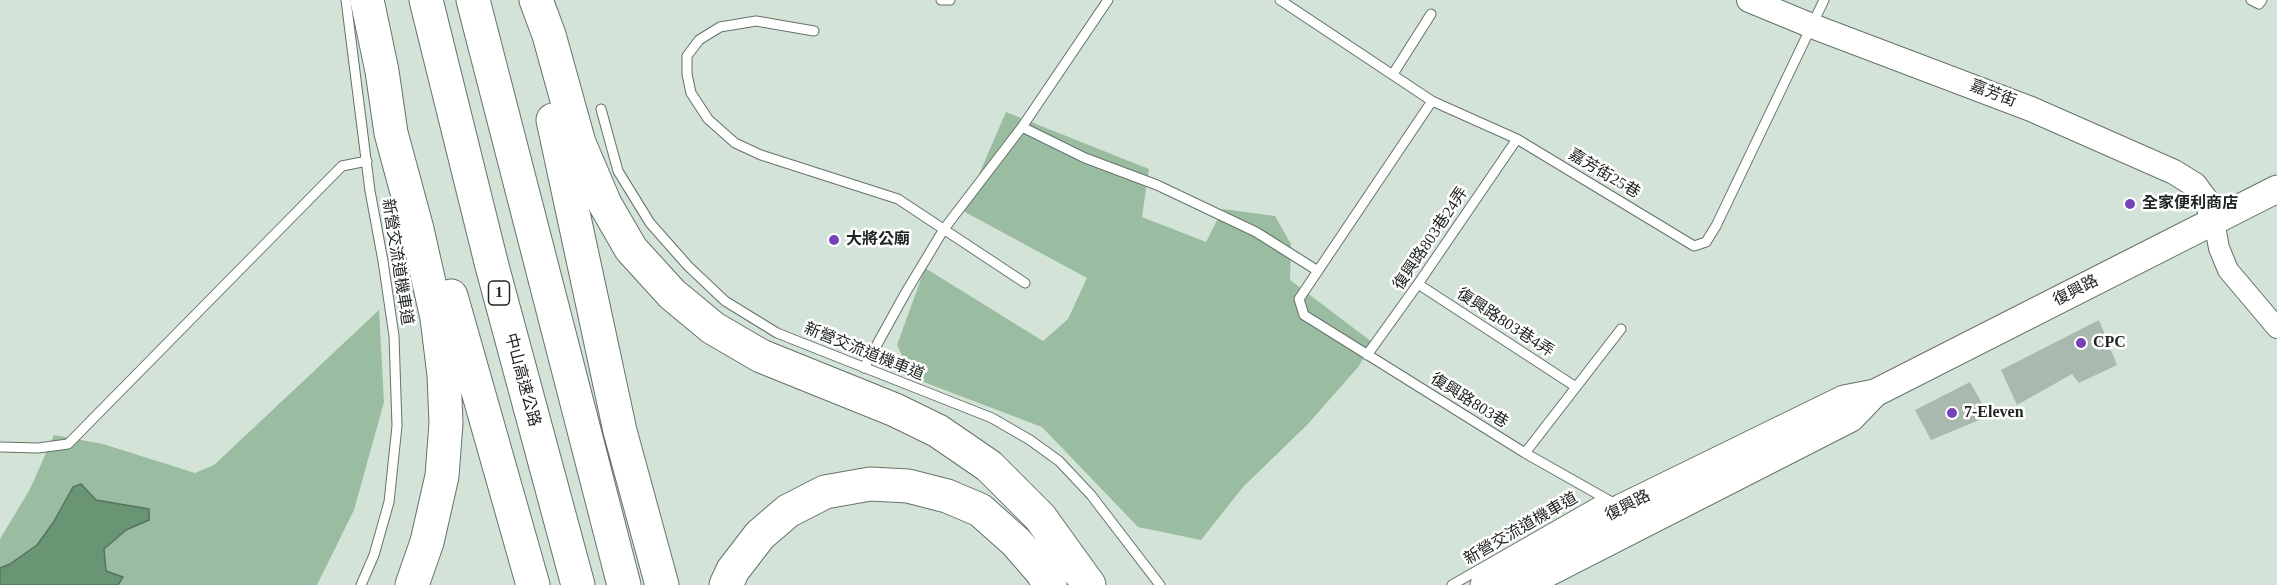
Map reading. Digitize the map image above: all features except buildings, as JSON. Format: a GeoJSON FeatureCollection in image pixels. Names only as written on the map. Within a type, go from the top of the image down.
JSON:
{"type":"FeatureCollection","features":[{"type":"Feature","properties":{"kind":"highway"},"geometry":{"type":"LineString","coordinates":[[367,0],[382,71],[391,133],[417,229],[437,318],[444,375],[446,423],[442,476],[427,542],[412,585]]}},
{"type":"Feature","properties":{"kind":"highway","name":"中山高速公路"},"geometry":{"type":"LineString","coordinates":[[426,0],[495,277],[578,585]]}},
{"type":"Feature","properties":{"kind":"highway"},"geometry":{"type":"LineString","coordinates":[[473,0],[624,585]]}},
{"type":"Feature","properties":{"kind":"highway"},"geometry":{"type":"LineString","coordinates":[[530,0],[534,36],[620,431],[662,585]]}},
{"type":"Feature","properties":{"kind":"highway"},"geometry":{"type":"LineString","coordinates":[[536,0],[549,35],[579,143],[605,204],[631,249],[672,294],[713,328],[761,356],[895,410],[938,431],[988,466],[1040,517],[1089,585]]}},
{"type":"Feature","properties":{"kind":"highway"},"geometry":{"type":"LineString","coordinates":[[382,71],[421,190],[532,585]]}},
{"type":"Feature","properties":{"kind":"highway"},"geometry":{"type":"LineString","coordinates":[[726,585],[733,570],[760,535],[788,511],[825,492],[870,484],[909,486],[947,496],[980,510],[1016,542],[1050,585]]}},
{"type":"Feature","properties":{"kind":"main road","name":"復興路"},"geometry":{"type":"LineString","coordinates":[[1484,585],[1613,503],[1844,399],[1875,393],[2277,189]]}},
{"type":"Feature","properties":{"kind":"main road","name":"復興路"},"geometry":{"type":"LineString","coordinates":[[1524,585],[1851,418],[1875,393]]}},
{"type":"Feature","properties":{"kind":"street","name":"嘉芳街"},"geometry":{"type":"LineString","coordinates":[[1749,0],[2031,109],[2174,172],[2195,185],[2206,200],[2214,221]]}},
{"type":"Feature","properties":{"kind":"street"},"geometry":{"type":"LineString","coordinates":[[2214,221],[2219,248],[2228,270],[2277,328]]}},
{"type":"Feature","properties":{"kind":"lane","name":"新營交流道機車道"},"geometry":{"type":"LineString","coordinates":[[346,0],[370,191],[394,336],[397,426],[389,502],[374,555],[361,585]]}},
{"type":"Feature","properties":{"kind":"lane"},"geometry":{"type":"LineString","coordinates":[[941,0],[950,0]]}},
{"type":"Feature","properties":{"kind":"lane"},"geometry":{"type":"LineString","coordinates":[[864,368],[944,229],[1022,127],[1108,0]]}},
{"type":"Feature","properties":{"kind":"lane","name":"嘉芳街25巷"},"geometry":{"type":"LineString","coordinates":[[1280,0],[1432,101],[1517,139],[1694,246],[1706,242],[1824,0]]}},
{"type":"Feature","properties":{"kind":"lane"},"geometry":{"type":"LineString","coordinates":[[2251,0],[2259,4],[2262,0]]}},
{"type":"Feature","properties":{"kind":"lane"},"geometry":{"type":"LineString","coordinates":[[1393,74],[1431,14]]}},
{"type":"Feature","properties":{"kind":"lane"},"geometry":{"type":"LineString","coordinates":[[814,31],[756,21],[720,27],[699,40],[687,56],[687,74],[691,93],[708,119],[735,143],[761,155],[898,199],[1025,283]]}},
{"type":"Feature","properties":{"kind":"lane"},"geometry":{"type":"LineString","coordinates":[[1022,127],[1085,158],[1157,185],[1256,232],[1318,271],[1432,101]]}},
{"type":"Feature","properties":{"kind":"lane","name":"新營交流道機車道"},"geometry":{"type":"LineString","coordinates":[[601,109],[618,171],[650,224],[688,266],[725,301],[777,333],[992,418],[1059,461],[1090,495],[1160,585]]}},
{"type":"Feature","properties":{"kind":"lane","name":"復興路803巷24弄"},"geometry":{"type":"LineString","coordinates":[[1368,354],[1517,139]]}},
{"type":"Feature","properties":{"kind":"lane"},"geometry":{"type":"LineString","coordinates":[[0,447],[38,448],[68,444],[342,166],[367,160]]}},
{"type":"Feature","properties":{"kind":"lane","name":"復興路803巷"},"geometry":{"type":"LineString","coordinates":[[1318,271],[1299,299],[1304,315],[1525,453],[1613,503]]}},
{"type":"Feature","properties":{"kind":"lane","name":"復興路803巷4弄"},"geometry":{"type":"LineString","coordinates":[[1418,284],[1576,387]]}},
{"type":"Feature","properties":{"kind":"lane"},"geometry":{"type":"LineString","coordinates":[[1525,453],[1621,329]]}},
{"type":"Feature","properties":{"kind":"lane","name":"新營交流道機車道"},"geometry":{"type":"LineString","coordinates":[[1452,585],[1613,503]]}},
{"type":"Feature","properties":{"kind":"shaded area"},"geometry":{"type":"Polygon","coordinates":[[[1006,112],[1149,169],[1142,217],[1206,242],[1223,209],[1275,216],[1291,244],[1290,280],[1372,342],[1359,366],[1308,424],[1243,487],[1201,540],[1138,527],[1042,427],[913,378],[897,345],[925,268],[1043,341],[1068,319],[1087,278],[963,211],[1006,112]]]}},
{"type":"Feature","properties":{"kind":"shaded area"},"geometry":{"type":"Polygon","coordinates":[[[379,310],[384,402],[354,510],[317,585],[0,585],[0,539],[30,489],[54,435],[103,444],[195,473],[214,465],[379,310]]]}},
{"type":"Feature","properties":{"kind":"shaded area"},"geometry":{"type":"Polygon","coordinates":[[[81,484],[96,500],[149,509],[149,520],[126,530],[104,549],[106,571],[123,577],[118,585],[0,585],[0,568],[10,564],[37,545],[53,523],[73,487],[81,484]]]}},
{"type":"Feature","properties":{"kind":"place","name":"全家便利商店"},"geometry":{"type":"Point","coordinates":[2130,204]}},
{"type":"Feature","properties":{"kind":"place","name":"大將公廟"},"geometry":{"type":"Point","coordinates":[834,240]}},
{"type":"Feature","properties":{"kind":"place","name":"CPC"},"geometry":{"type":"Point","coordinates":[2081,343]}},
{"type":"Feature","properties":{"kind":"place","name":"7-Eleven"},"geometry":{"type":"Point","coordinates":[1952,413]}}]}
